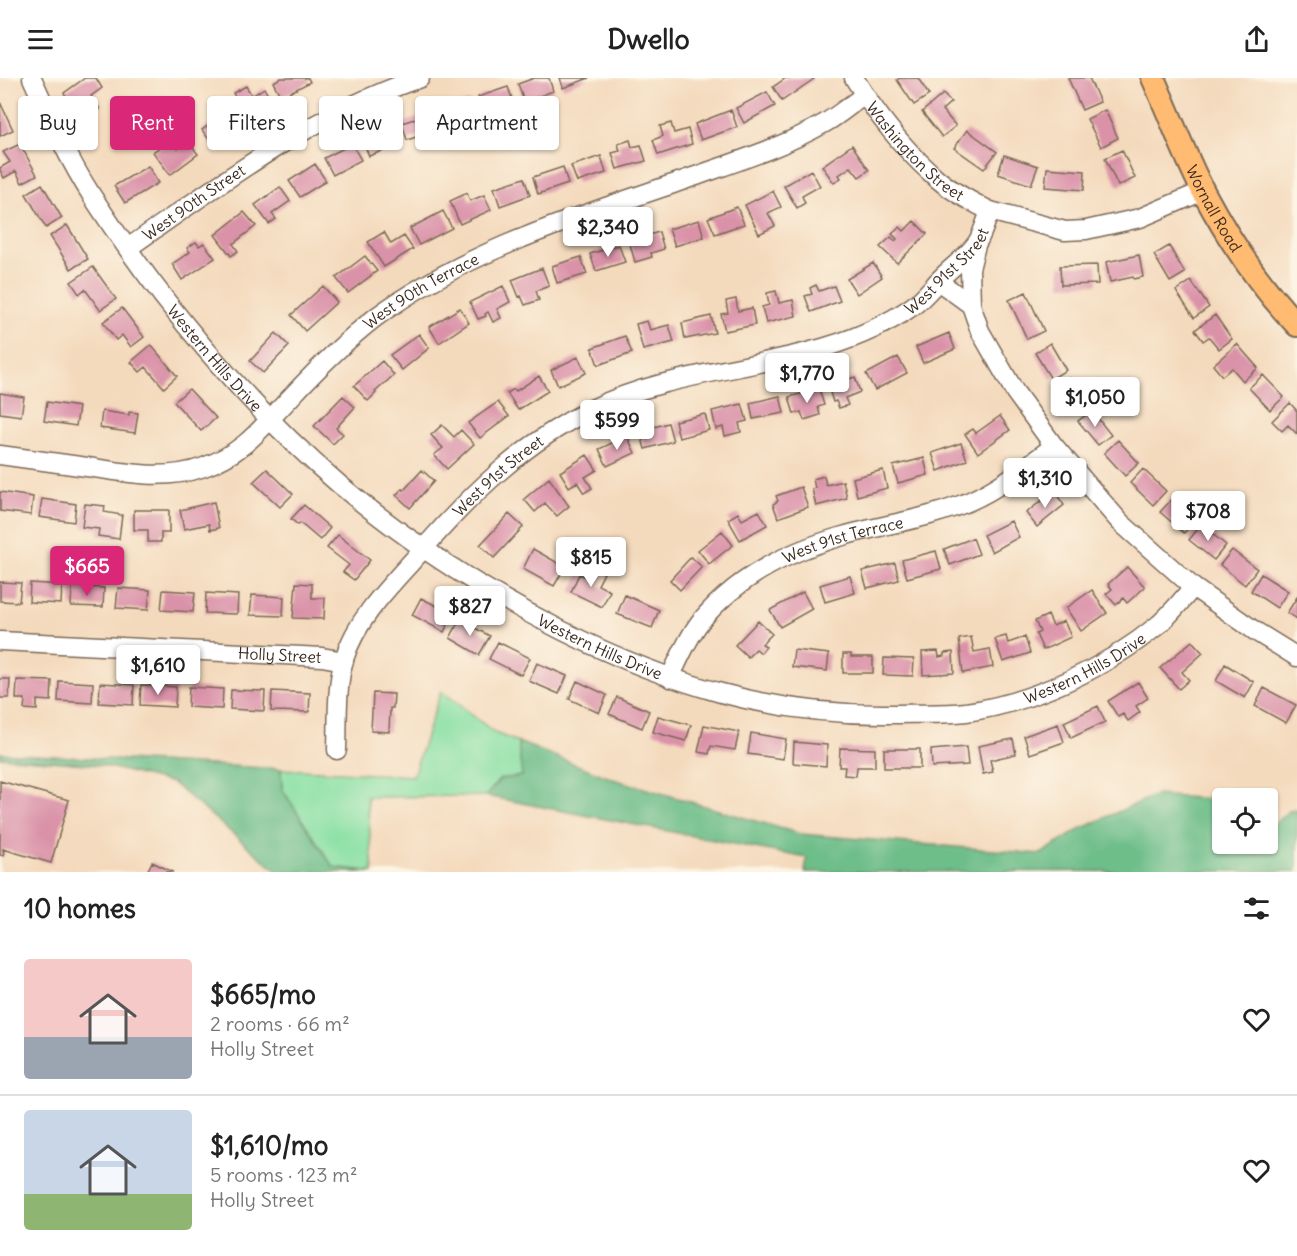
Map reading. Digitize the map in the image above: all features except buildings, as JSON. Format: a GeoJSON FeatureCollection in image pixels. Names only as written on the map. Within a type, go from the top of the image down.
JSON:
{"type":"FeatureCollection","features":[{"type":"Feature","properties":{"kind":"main road","name":"Wornall Road"},"geometry":{"type":"LineString","coordinates":[[1153,78],[1203,191],[1243,257],[1297,325]]}},
{"type":"Feature","properties":{"kind":"street","name":"Western Hills Drive"},"geometry":{"type":"LineString","coordinates":[[32,78],[69,156],[91,194],[128,248],[204,347],[270,418],[340,484],[423,549],[512,605],[598,649],[670,678],[749,702],[867,714],[964,712],[1009,703],[1092,669],[1124,650],[1160,623],[1193,587]]}},
{"type":"Feature","properties":{"kind":"street","name":"West 90th Street"},"geometry":{"type":"LineString","coordinates":[[128,248],[263,154],[337,112],[420,78]]}},
{"type":"Feature","properties":{"kind":"street","name":"Washington Street"},"geometry":{"type":"LineString","coordinates":[[854,78],[894,134],[932,174],[967,199],[990,211]]}},
{"type":"Feature","properties":{"kind":"street","name":"West 90th Terrace"},"geometry":{"type":"LineString","coordinates":[[0,454],[137,474],[170,475],[201,468],[226,458],[245,446],[340,347],[375,318],[414,291],[453,269],[525,236],[779,146],[826,122],[865,95]]}},
{"type":"Feature","properties":{"kind":"street","name":"West 91st Street"},"geometry":{"type":"LineString","coordinates":[[337,750],[338,708],[344,661],[359,627],[423,549],[485,483],[539,441],[593,409],[653,386],[816,350],[854,338],[881,326],[915,305],[977,242],[990,211],[1065,231],[1086,230],[1140,218],[1203,191]]}},
{"type":"Feature","properties":{"kind":"street"},"geometry":{"type":"LineString","coordinates":[[977,242],[970,269],[971,305],[980,331],[1054,446],[1120,522],[1193,587],[1254,632],[1297,657]]}},
{"type":"Feature","properties":{"kind":"street"},"geometry":{"type":"LineString","coordinates":[[938,281],[971,305]]}},
{"type":"Feature","properties":{"kind":"street","name":"West 91st Terrace"},"geometry":{"type":"LineString","coordinates":[[670,678],[682,650],[700,622],[728,594],[756,573],[787,556],[814,545],[924,517],[969,501],[997,487],[1054,446]]}},
{"type":"Feature","properties":{"kind":"street","name":"Holly Street"},"geometry":{"type":"LineString","coordinates":[[0,641],[322,657],[344,661]]}},
{"type":"Feature","properties":{"kind":"green space"},"geometry":{"type":"Polygon","coordinates":[[[441,691],[495,733],[518,742],[522,776],[500,779],[486,796],[367,797],[373,872],[333,867],[282,789],[281,769],[413,776],[441,691]]]}},
{"type":"Feature","properties":{"kind":"green space"},"geometry":{"type":"Polygon","coordinates":[[[518,742],[613,779],[800,834],[1041,854],[1082,828],[1156,795],[1212,799],[1212,854],[1278,854],[1278,821],[1289,811],[1297,810],[1297,871],[805,872],[807,858],[486,796],[500,779],[522,776],[518,742]]]}},
{"type":"Feature","properties":{"kind":"green space"},"geometry":{"type":"Polygon","coordinates":[[[0,753],[281,769],[282,789],[333,867],[373,872],[278,872],[173,783],[101,765],[0,757],[0,753]]]}}]}
